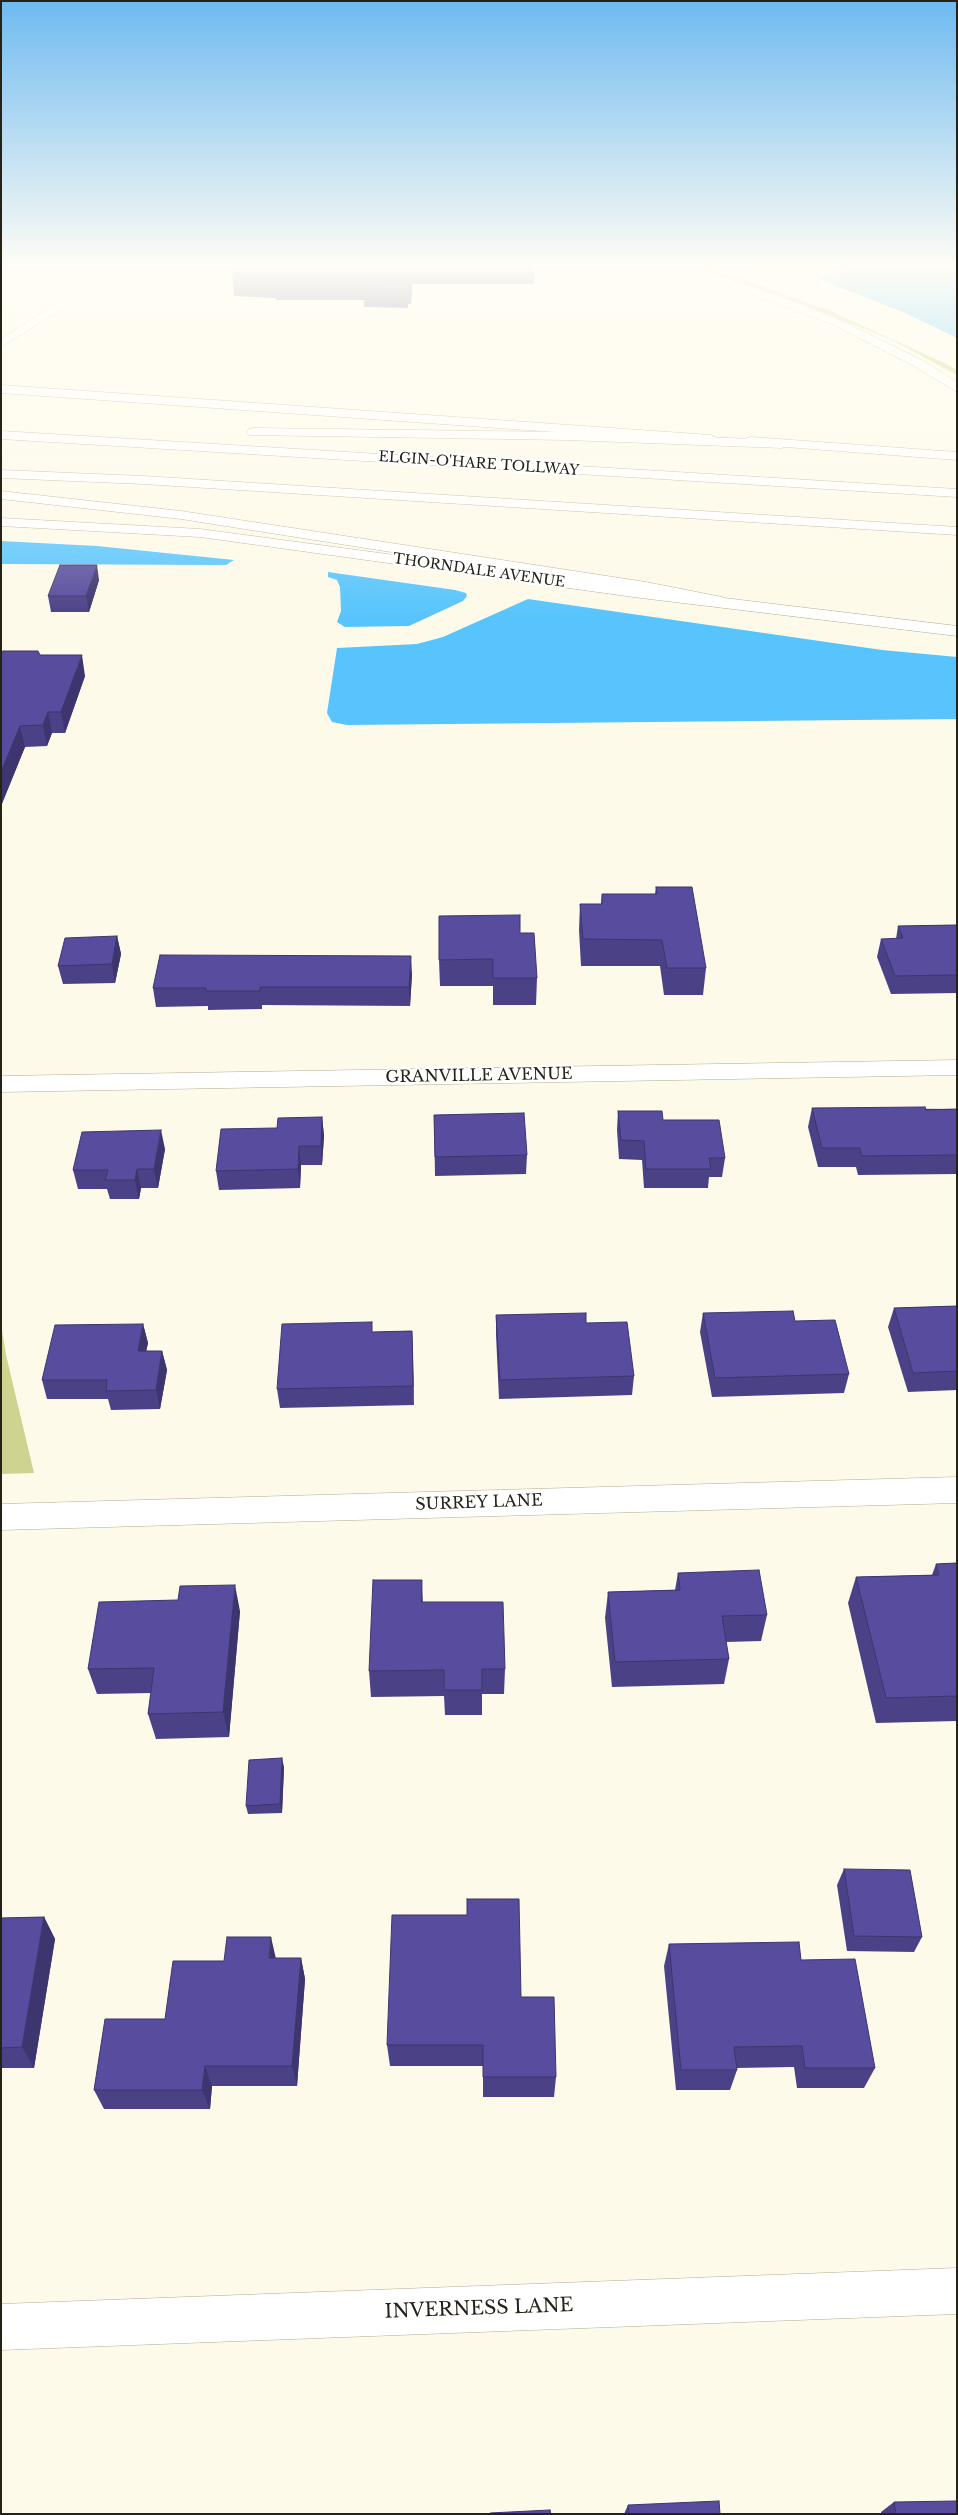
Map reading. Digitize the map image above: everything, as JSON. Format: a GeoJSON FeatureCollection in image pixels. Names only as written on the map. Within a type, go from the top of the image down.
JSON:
{"type":"FeatureCollection","features":[{"type":"Feature","properties":{"kind":"main road"},"geometry":{"type":"LineString","coordinates":[[1,389],[957,455]]}},
{"type":"Feature","properties":{"kind":"main road"},"geometry":{"type":"LineString","coordinates":[[1,426],[142,430]]}},
{"type":"Feature","properties":{"kind":"main road"},"geometry":{"type":"LineString","coordinates":[[237,432],[566,436],[782,444]]}},
{"type":"Feature","properties":{"kind":"main road","name":"ELGIN-O'HARE TOLLWAY"},"geometry":{"type":"LineString","coordinates":[[1,435],[957,493]]}},
{"type":"Feature","properties":{"kind":"main road"},"geometry":{"type":"LineString","coordinates":[[1,474],[143,480],[957,531]]}},
{"type":"Feature","properties":{"kind":"main road"},"geometry":{"type":"LineString","coordinates":[[1,495],[181,515],[646,587],[722,602]]}},
{"type":"Feature","properties":{"kind":"main road","name":"THORNDALE AVENUE"},"geometry":{"type":"LineString","coordinates":[[1,522],[200,533],[641,593],[858,620],[957,630]]}},
{"type":"Feature","properties":{"kind":"main road","name":"GRANVILLE AVENUE"},"geometry":{"type":"LineString","coordinates":[[1,1084],[957,1067]]}},
{"type":"Feature","properties":{"kind":"main road","name":"SURREY LANE"},"geometry":{"type":"LineString","coordinates":[[1,1516],[957,1490]]}},
{"type":"Feature","properties":{"kind":"main road","name":"INVERNESS LANE"},"geometry":{"type":"LineString","coordinates":[[1,2327],[957,2291]]}},
{"type":"Feature","properties":{"kind":"green space"},"geometry":{"type":"Polygon","coordinates":[[[1,1324],[6,1355],[34,1473],[1,1474],[1,1324]]]}},
{"type":"Feature","properties":{"kind":"water"},"geometry":{"type":"Polygon","coordinates":[[[1,541],[97,546],[234,560],[226,565],[1,564],[1,541]]]}},
{"type":"Feature","properties":{"kind":"water"},"geometry":{"type":"Polygon","coordinates":[[[328,572],[455,590],[466,593],[467,596],[463,601],[409,626],[345,627],[337,622],[341,611],[340,587],[337,580],[328,577],[328,572]]]}},
{"type":"Feature","properties":{"kind":"water"},"geometry":{"type":"Polygon","coordinates":[[[528,599],[882,650],[957,657],[957,719],[347,725],[332,722],[327,713],[337,648],[417,644],[443,637],[528,599]]]}},
{"type":"Feature","properties":{"kind":"building"},"geometry":{"type":"Polygon","coordinates":[[[60,565],[97,565],[86,596],[48,596],[60,565]]]}},
{"type":"Feature","properties":{"kind":"building"},"geometry":{"type":"Polygon","coordinates":[[[3,651],[38,651],[40,655],[82,655],[61,712],[48,712],[43,725],[20,726],[1,772],[1,654],[3,651]]]}},
{"type":"Feature","properties":{"kind":"building"},"geometry":{"type":"Polygon","coordinates":[[[656,887],[692,887],[706,968],[667,968],[662,940],[583,939],[580,904],[602,904],[602,894],[657,894],[656,887]]]}},
{"type":"Feature","properties":{"kind":"building"},"geometry":{"type":"Polygon","coordinates":[[[520,915],[520,933],[534,933],[537,978],[493,978],[493,959],[439,960],[439,916],[520,915]]]}},
{"type":"Feature","properties":{"kind":"building"},"geometry":{"type":"Polygon","coordinates":[[[957,925],[957,975],[895,976],[881,939],[903,938],[898,926],[957,925]]]}},
{"type":"Feature","properties":{"kind":"building"},"geometry":{"type":"Polygon","coordinates":[[[117,936],[112,964],[58,966],[65,938],[117,936]]]}},
{"type":"Feature","properties":{"kind":"building"},"geometry":{"type":"Polygon","coordinates":[[[160,955],[411,956],[409,987],[260,987],[260,991],[206,991],[206,988],[153,988],[160,955]]]}},
{"type":"Feature","properties":{"kind":"building"},"geometry":{"type":"Polygon","coordinates":[[[925,1107],[926,1110],[957,1109],[957,1155],[862,1156],[860,1148],[822,1148],[812,1108],[925,1107]]]}},
{"type":"Feature","properties":{"kind":"building"},"geometry":{"type":"Polygon","coordinates":[[[618,1111],[662,1111],[663,1120],[719,1120],[725,1158],[709,1158],[711,1169],[646,1169],[644,1141],[621,1140],[618,1111]]]}},
{"type":"Feature","properties":{"kind":"building"},"geometry":{"type":"Polygon","coordinates":[[[524,1113],[527,1155],[435,1157],[434,1115],[524,1113]]]}},
{"type":"Feature","properties":{"kind":"building"},"geometry":{"type":"Polygon","coordinates":[[[322,1117],[321,1146],[299,1146],[298,1169],[216,1171],[221,1129],[277,1128],[278,1118],[322,1117]]]}},
{"type":"Feature","properties":{"kind":"building"},"geometry":{"type":"Polygon","coordinates":[[[161,1130],[154,1169],[137,1169],[135,1180],[105,1180],[108,1170],[73,1170],[82,1132],[161,1130]]]}},
{"type":"Feature","properties":{"kind":"building"},"geometry":{"type":"Polygon","coordinates":[[[957,1306],[957,1371],[913,1373],[894,1308],[957,1306]]]}},
{"type":"Feature","properties":{"kind":"building"},"geometry":{"type":"Polygon","coordinates":[[[793,1311],[795,1321],[835,1320],[849,1374],[715,1378],[703,1313],[793,1311]]]}},
{"type":"Feature","properties":{"kind":"building"},"geometry":{"type":"Polygon","coordinates":[[[586,1313],[586,1323],[627,1322],[634,1376],[500,1380],[496,1315],[586,1313]]]}},
{"type":"Feature","properties":{"kind":"building"},"geometry":{"type":"Polygon","coordinates":[[[372,1322],[372,1332],[412,1331],[413,1386],[277,1389],[282,1324],[372,1322]]]}},
{"type":"Feature","properties":{"kind":"building"},"geometry":{"type":"Polygon","coordinates":[[[143,1324],[138,1351],[162,1351],[156,1390],[106,1391],[107,1380],[42,1380],[55,1325],[143,1324]]]}},
{"type":"Feature","properties":{"kind":"building"},"geometry":{"type":"Polygon","coordinates":[[[957,1563],[957,1696],[886,1698],[856,1577],[939,1575],[936,1564],[957,1563]]]}},
{"type":"Feature","properties":{"kind":"building"},"geometry":{"type":"Polygon","coordinates":[[[759,1570],[767,1615],[722,1616],[729,1659],[615,1662],[608,1592],[680,1590],[678,1573],[759,1570]]]}},
{"type":"Feature","properties":{"kind":"building"},"geometry":{"type":"Polygon","coordinates":[[[373,1580],[422,1580],[421,1602],[503,1602],[505,1669],[482,1669],[482,1690],[444,1690],[444,1670],[369,1671],[373,1580]]]}},
{"type":"Feature","properties":{"kind":"building"},"geometry":{"type":"Polygon","coordinates":[[[235,1585],[223,1712],[148,1714],[154,1668],[88,1669],[99,1602],[178,1600],[180,1586],[235,1585]]]}},
{"type":"Feature","properties":{"kind":"building"},"geometry":{"type":"Polygon","coordinates":[[[282,1758],[280,1804],[246,1806],[249,1760],[282,1758]]]}},
{"type":"Feature","properties":{"kind":"building"},"geometry":{"type":"Polygon","coordinates":[[[844,1869],[910,1870],[922,1937],[854,1936],[844,1869]]]}},
{"type":"Feature","properties":{"kind":"building"},"geometry":{"type":"Polygon","coordinates":[[[467,1899],[519,1899],[521,1997],[554,1997],[556,2077],[483,2077],[483,2045],[387,2045],[392,1915],[467,1915],[467,1899]]]}},
{"type":"Feature","properties":{"kind":"building"},"geometry":{"type":"Polygon","coordinates":[[[44,1917],[22,2047],[1,2048],[1,1918],[44,1917]]]}},
{"type":"Feature","properties":{"kind":"building"},"geometry":{"type":"Polygon","coordinates":[[[227,1937],[271,1937],[269,1958],[301,1958],[292,2066],[205,2066],[202,2090],[94,2090],[105,2019],[165,2019],[173,1961],[224,1961],[227,1937]]]}},
{"type":"Feature","properties":{"kind":"building"},"geometry":{"type":"Polygon","coordinates":[[[799,1942],[801,1960],[855,1959],[875,2068],[805,2068],[802,2046],[734,2047],[737,2070],[681,2070],[669,1944],[799,1942]]]}},
{"type":"Feature","properties":{"kind":"building"},"geometry":{"type":"Polygon","coordinates":[[[719,2501],[720,2514],[629,2514],[628,2505],[719,2501]]]}},
{"type":"Feature","properties":{"kind":"building"},"geometry":{"type":"Polygon","coordinates":[[[957,2501],[957,2514],[896,2514],[894,2502],[957,2501]]]}},
{"type":"Feature","properties":{"kind":"building"},"geometry":{"type":"Polygon","coordinates":[[[550,2510],[551,2514],[490,2514],[490,2513],[550,2510]]]}}]}
